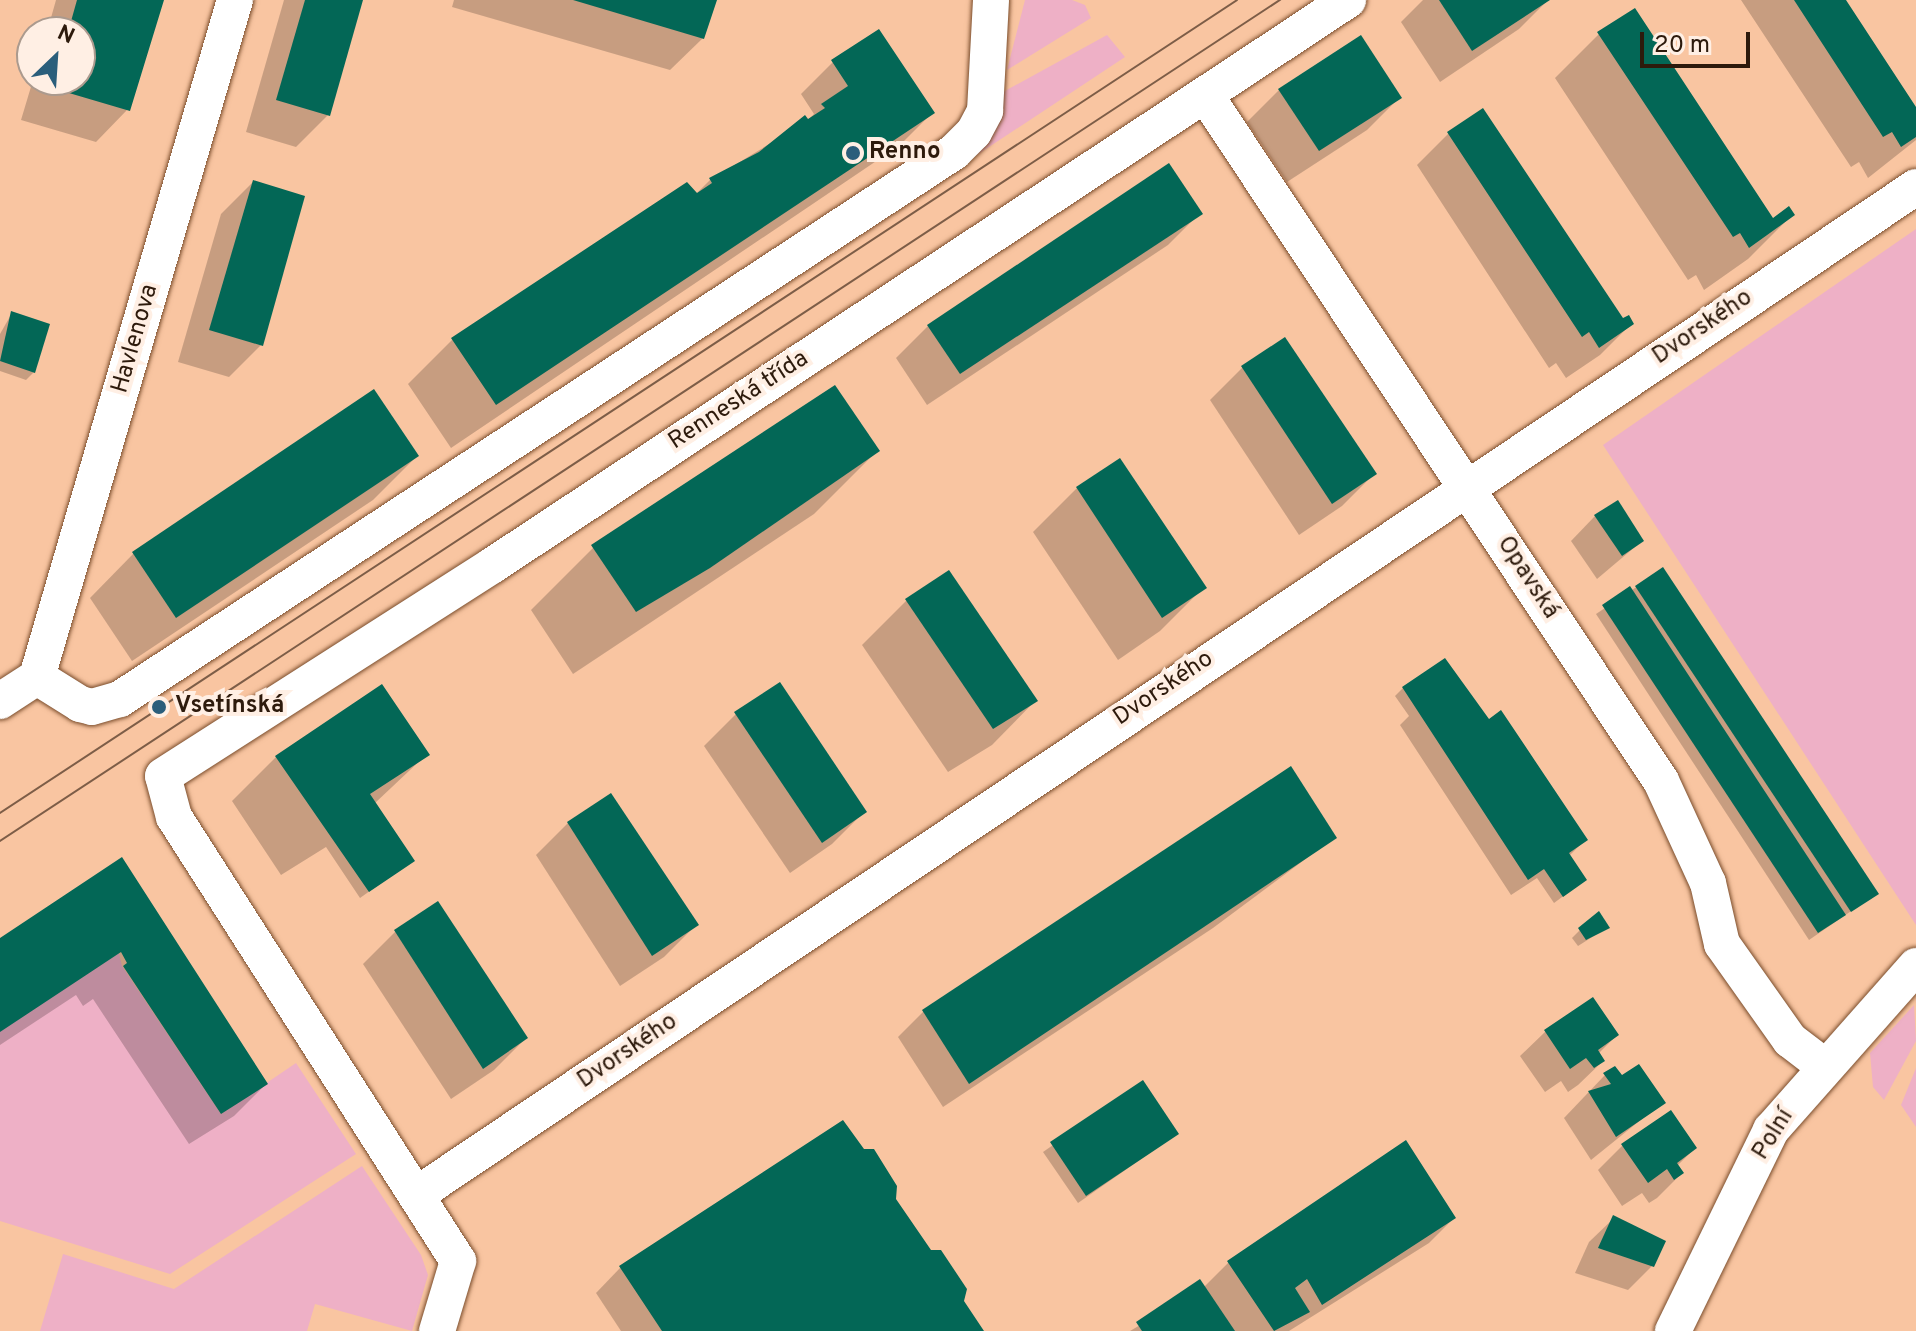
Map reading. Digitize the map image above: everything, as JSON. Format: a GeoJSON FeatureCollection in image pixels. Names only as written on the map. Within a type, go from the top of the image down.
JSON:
{"type":"FeatureCollection","features":[{"type":"Feature","properties":{"kind":"street","name":"Havlenova"},"geometry":{"type":"LineString","coordinates":[[37,677],[235,0]]}},
{"type":"Feature","properties":{"kind":"street"},"geometry":{"type":"LineString","coordinates":[[0,701],[37,677],[80,704],[92,707],[120,699],[954,152],[974,132],[985,111],[991,0]]}},
{"type":"Feature","properties":{"kind":"street","name":"Renneská třída"},"geometry":{"type":"LineString","coordinates":[[416,1195],[174,817],[163,776],[1206,96],[1348,0]]}},
{"type":"Feature","properties":{"kind":"street","name":"Opavská"},"geometry":{"type":"LineString","coordinates":[[1206,96],[1661,781],[1708,883],[1722,944],[1790,1040],[1824,1066]]}},
{"type":"Feature","properties":{"kind":"street","name":"Dvorského"},"geometry":{"type":"LineString","coordinates":[[416,1195],[1466,485],[1916,187]]}},
{"type":"Feature","properties":{"kind":"street","name":"Polní"},"geometry":{"type":"LineString","coordinates":[[1673,1331],[1771,1130],[1824,1066],[1916,966]]}},
{"type":"Feature","properties":{"kind":"street"},"geometry":{"type":"LineString","coordinates":[[416,1195],[458,1261],[437,1331]]}},
{"type":"Feature","properties":{"kind":"shaded area"},"geometry":{"type":"Polygon","coordinates":[[[1025,0],[1072,0],[1085,5],[1091,18],[1007,70],[1025,0]]]}},
{"type":"Feature","properties":{"kind":"shaded area"},"geometry":{"type":"Polygon","coordinates":[[[1107,35],[1125,57],[604,402],[969,150],[1003,92],[1107,35]]]}},
{"type":"Feature","properties":{"kind":"shaded area"},"geometry":{"type":"Polygon","coordinates":[[[1916,229],[1916,925],[1603,445],[1916,229]]]}},
{"type":"Feature","properties":{"kind":"shaded area"},"geometry":{"type":"Polygon","coordinates":[[[119,953],[122,966],[221,1114],[296,1063],[356,1154],[170,1274],[0,1221],[0,1031],[119,953]]]}},
{"type":"Feature","properties":{"kind":"shaded area"},"geometry":{"type":"Polygon","coordinates":[[[1914,1005],[1916,1041],[1884,1100],[1873,1087],[1870,1053],[1914,1005]]]}},
{"type":"Feature","properties":{"kind":"shaded area"},"geometry":{"type":"Polygon","coordinates":[[[1916,1068],[1916,1127],[1901,1105],[1916,1068]]]}},
{"type":"Feature","properties":{"kind":"shaded area"},"geometry":{"type":"Polygon","coordinates":[[[362,1166],[421,1255],[428,1275],[412,1331],[315,1304],[307,1331],[40,1331],[63,1254],[174,1289],[362,1166]]]}},
{"type":"Feature","properties":{"kind":"building"},"geometry":{"type":"Polygon","coordinates":[[[77,0],[164,0],[130,111],[79,96],[96,96],[96,16],[72,16],[77,0]]]}},
{"type":"Feature","properties":{"kind":"building"},"geometry":{"type":"Polygon","coordinates":[[[305,0],[363,0],[330,116],[276,100],[305,0]]]}},
{"type":"Feature","properties":{"kind":"building"},"geometry":{"type":"Polygon","coordinates":[[[573,0],[717,0],[704,39],[573,0]]]}},
{"type":"Feature","properties":{"kind":"building"},"geometry":{"type":"Polygon","coordinates":[[[1439,0],[1550,0],[1472,51],[1439,0]]]}},
{"type":"Feature","properties":{"kind":"building"},"geometry":{"type":"Polygon","coordinates":[[[1794,0],[1846,0],[1916,107],[1916,137],[1901,147],[1892,132],[1883,137],[1794,0]]]}},
{"type":"Feature","properties":{"kind":"building"},"geometry":{"type":"Polygon","coordinates":[[[1635,8],[1773,218],[1789,206],[1795,215],[1749,248],[1740,233],[1733,237],[1597,32],[1635,8]]]}},
{"type":"Feature","properties":{"kind":"building"},"geometry":{"type":"Polygon","coordinates":[[[879,29],[935,113],[496,405],[451,338],[687,182],[697,193],[712,183],[709,178],[759,152],[805,115],[808,119],[825,108],[821,104],[848,86],[831,60],[879,29]]]}},
{"type":"Feature","properties":{"kind":"building"},"geometry":{"type":"Polygon","coordinates":[[[1361,35],[1402,98],[1319,151],[1278,89],[1361,35]]]}},
{"type":"Feature","properties":{"kind":"building"},"geometry":{"type":"Polygon","coordinates":[[[1483,108],[1623,318],[1629,315],[1634,324],[1599,348],[1589,332],[1582,337],[1447,132],[1483,108]]]}},
{"type":"Feature","properties":{"kind":"building"},"geometry":{"type":"Polygon","coordinates":[[[1169,163],[1203,214],[960,374],[927,325],[1169,163]]]}},
{"type":"Feature","properties":{"kind":"building"},"geometry":{"type":"Polygon","coordinates":[[[253,180],[305,196],[263,346],[209,330],[253,180]]]}},
{"type":"Feature","properties":{"kind":"building"},"geometry":{"type":"Polygon","coordinates":[[[11,311],[50,324],[35,373],[0,361],[11,311]]]}},
{"type":"Feature","properties":{"kind":"building"},"geometry":{"type":"Polygon","coordinates":[[[1285,337],[1377,474],[1332,504],[1241,366],[1285,337]]]}},
{"type":"Feature","properties":{"kind":"building"},"geometry":{"type":"Polygon","coordinates":[[[835,385],[880,451],[710,568],[636,612],[591,545],[835,385]]]}},
{"type":"Feature","properties":{"kind":"building"},"geometry":{"type":"Polygon","coordinates":[[[374,389],[419,456],[176,618],[132,552],[374,389]]]}},
{"type":"Feature","properties":{"kind":"building"},"geometry":{"type":"Polygon","coordinates":[[[1120,458],[1207,588],[1162,618],[1076,487],[1120,458]]]}},
{"type":"Feature","properties":{"kind":"building"},"geometry":{"type":"Polygon","coordinates":[[[1618,500],[1644,541],[1622,556],[1594,515],[1618,500]]]}},
{"type":"Feature","properties":{"kind":"building"},"geometry":{"type":"Polygon","coordinates":[[[1663,567],[1879,894],[1851,912],[1635,586],[1663,567]]]}},
{"type":"Feature","properties":{"kind":"building"},"geometry":{"type":"Polygon","coordinates":[[[949,570],[1038,701],[993,729],[905,599],[949,570]]]}},
{"type":"Feature","properties":{"kind":"building"},"geometry":{"type":"Polygon","coordinates":[[[1630,586],[1846,915],[1818,933],[1602,605],[1630,586]]]}},
{"type":"Feature","properties":{"kind":"building"},"geometry":{"type":"Polygon","coordinates":[[[1445,658],[1489,719],[1501,710],[1588,840],[1569,853],[1587,880],[1563,897],[1544,869],[1528,880],[1402,687],[1445,658]]]}},
{"type":"Feature","properties":{"kind":"building"},"geometry":{"type":"Polygon","coordinates":[[[780,682],[867,812],[822,843],[734,712],[780,682]]]}},
{"type":"Feature","properties":{"kind":"building"},"geometry":{"type":"Polygon","coordinates":[[[382,684],[430,755],[370,794],[415,861],[369,892],[275,756],[382,684]]]}},
{"type":"Feature","properties":{"kind":"building"},"geometry":{"type":"Polygon","coordinates":[[[1291,766],[1337,838],[969,1084],[922,1010],[1291,766]]]}},
{"type":"Feature","properties":{"kind":"building"},"geometry":{"type":"Polygon","coordinates":[[[611,793],[699,925],[652,956],[567,822],[611,793]]]}},
{"type":"Feature","properties":{"kind":"building"},"geometry":{"type":"Polygon","coordinates":[[[122,857],[268,1084],[221,1114],[123,966],[127,963],[121,952],[0,1032],[0,938],[122,857]]]}},
{"type":"Feature","properties":{"kind":"building"},"geometry":{"type":"Polygon","coordinates":[[[438,901],[528,1038],[483,1069],[394,930],[438,901]]]}},
{"type":"Feature","properties":{"kind":"building"},"geometry":{"type":"Polygon","coordinates":[[[1599,911],[1610,928],[1586,940],[1578,928],[1599,911]]]}},
{"type":"Feature","properties":{"kind":"building"},"geometry":{"type":"Polygon","coordinates":[[[1593,997],[1619,1035],[1598,1050],[1605,1061],[1594,1068],[1586,1058],[1570,1069],[1544,1030],[1593,997]]]}},
{"type":"Feature","properties":{"kind":"building"},"geometry":{"type":"Polygon","coordinates":[[[1639,1064],[1666,1103],[1616,1137],[1588,1091],[1611,1084],[1603,1073],[1615,1066],[1622,1075],[1639,1064]]]}},
{"type":"Feature","properties":{"kind":"building"},"geometry":{"type":"Polygon","coordinates":[[[1143,1080],[1179,1134],[1086,1196],[1050,1142],[1143,1080]]]}},
{"type":"Feature","properties":{"kind":"building"},"geometry":{"type":"Polygon","coordinates":[[[1671,1110],[1697,1148],[1677,1163],[1684,1173],[1674,1180],[1667,1169],[1648,1183],[1621,1144],[1671,1110]]]}},
{"type":"Feature","properties":{"kind":"building"},"geometry":{"type":"Polygon","coordinates":[[[843,1120],[864,1149],[874,1149],[897,1186],[896,1199],[931,1250],[941,1250],[967,1289],[964,1301],[984,1331],[662,1331],[619,1266],[843,1120]]]}},
{"type":"Feature","properties":{"kind":"building"},"geometry":{"type":"Polygon","coordinates":[[[1406,1140],[1456,1218],[1322,1305],[1307,1279],[1295,1288],[1310,1312],[1274,1331],[1227,1261],[1406,1140]]]}},
{"type":"Feature","properties":{"kind":"building"},"geometry":{"type":"Polygon","coordinates":[[[1613,1215],[1666,1241],[1654,1267],[1598,1248],[1613,1215]]]}},
{"type":"Feature","properties":{"kind":"building"},"geometry":{"type":"Polygon","coordinates":[[[1200,1279],[1235,1331],[1142,1331],[1136,1322],[1200,1279]]]}},
{"type":"Feature","properties":{"kind":"tram line"},"geometry":{"type":"LineString","coordinates":[[0,813],[1237,0]]}},
{"type":"Feature","properties":{"kind":"tram line"},"geometry":{"type":"LineString","coordinates":[[0,841],[1280,0]]}},
{"type":"Feature","properties":{"kind":"place","name":"Renno"},"geometry":{"type":"Point","coordinates":[853,153]}},
{"type":"Feature","properties":{"kind":"place","name":"Vsetínská"},"geometry":{"type":"Point","coordinates":[159,707]}}]}
